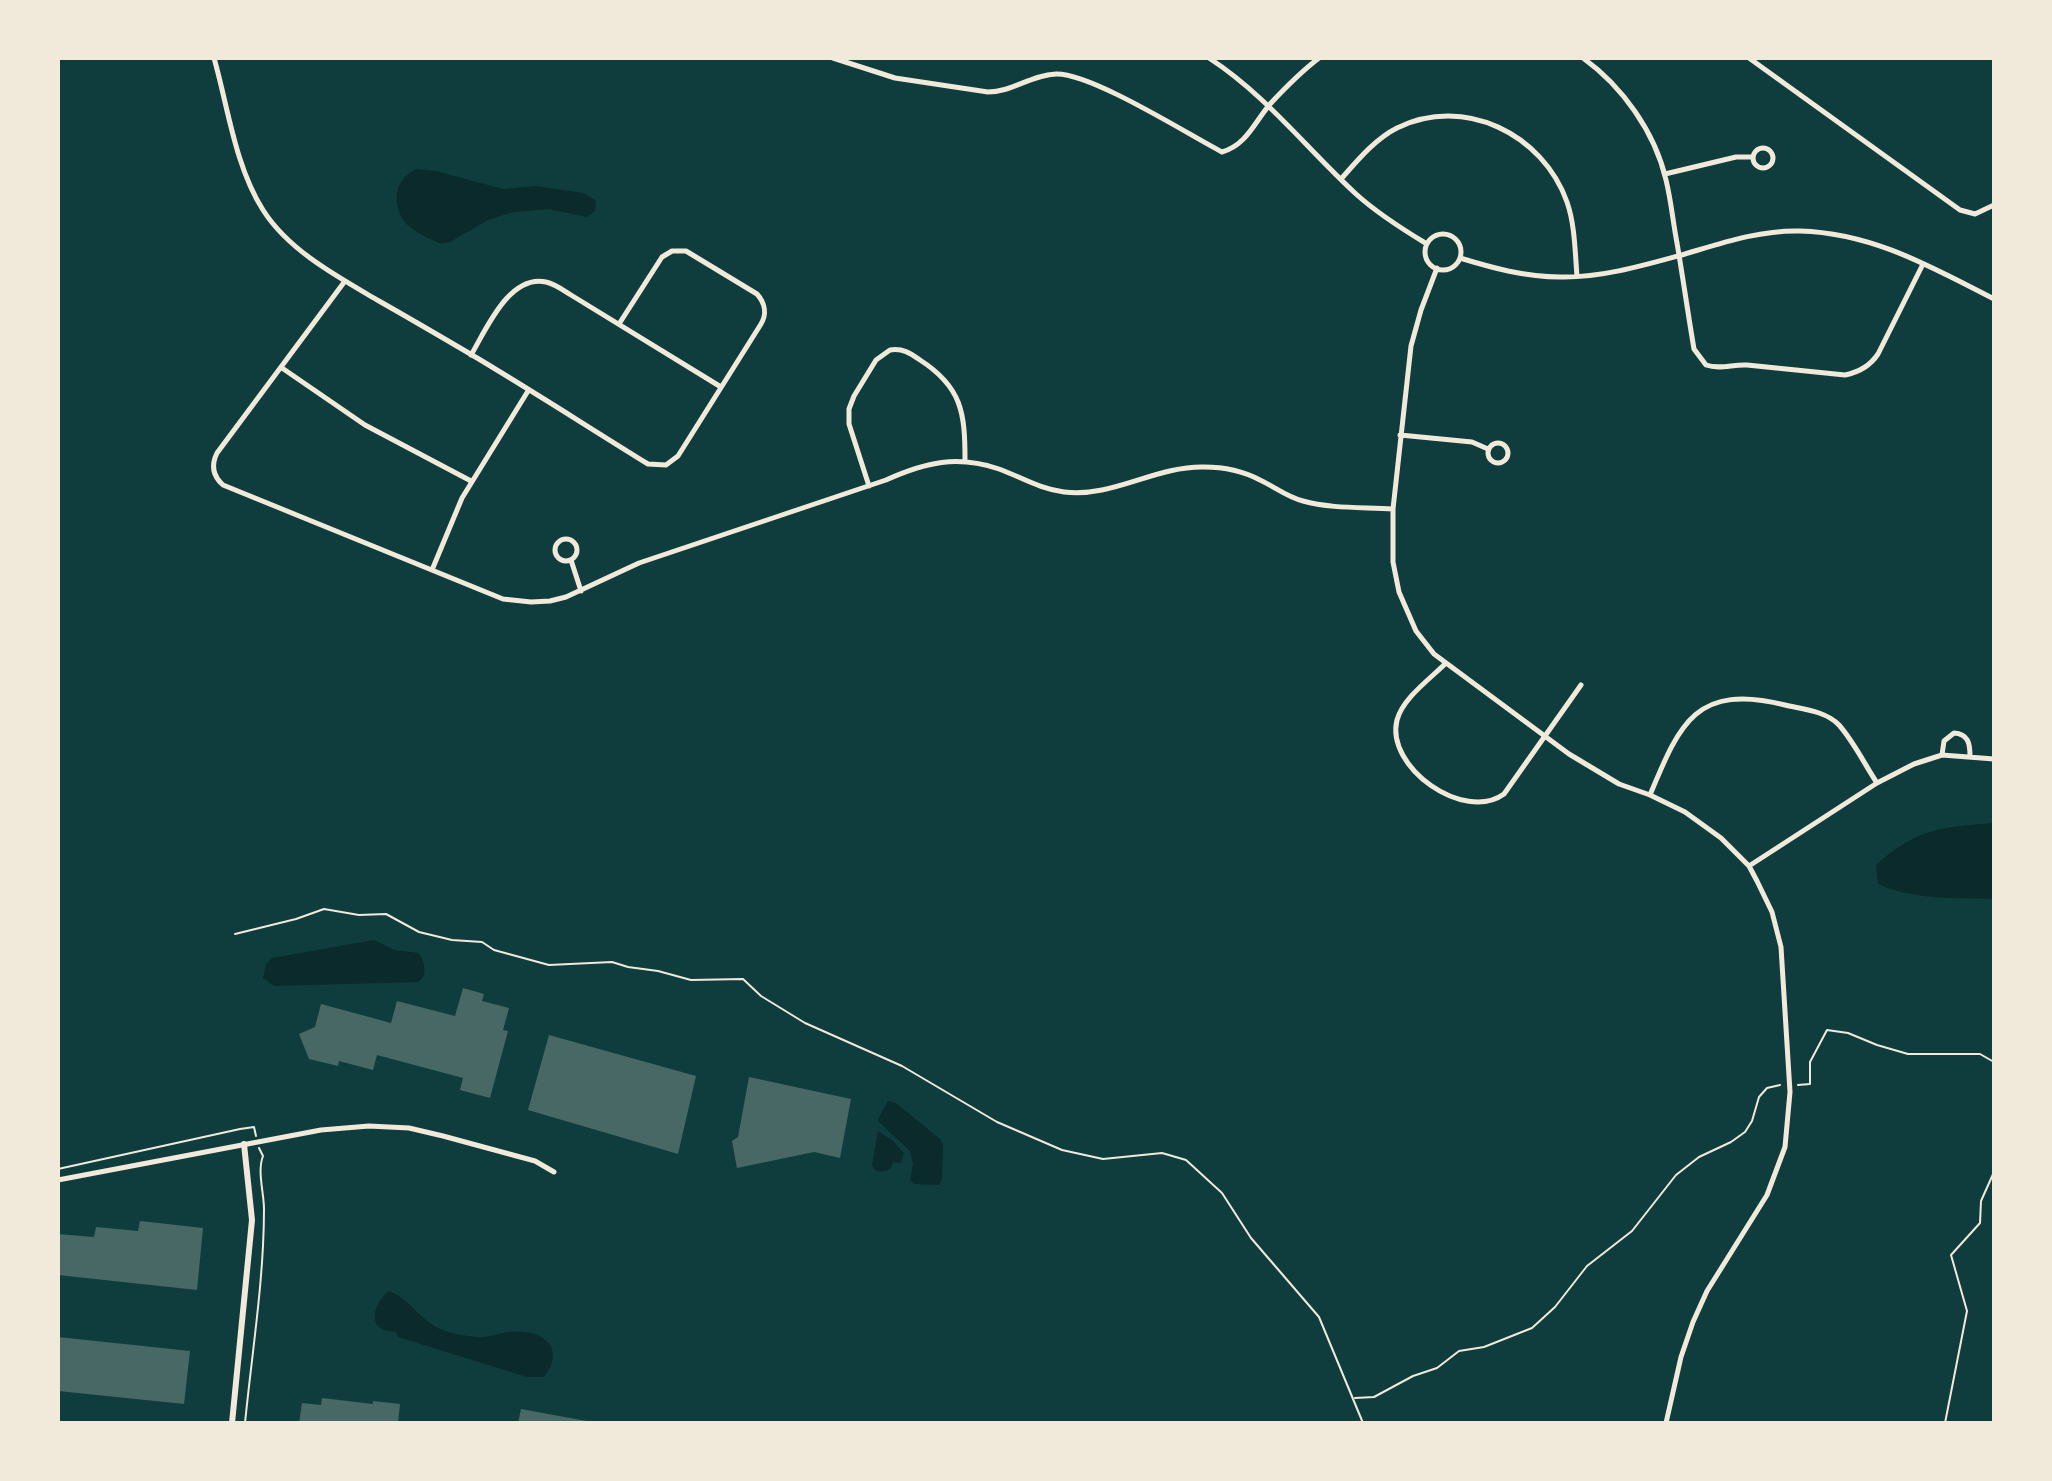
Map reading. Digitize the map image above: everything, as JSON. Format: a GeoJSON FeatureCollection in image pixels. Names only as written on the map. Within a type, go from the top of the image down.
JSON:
{"type":"FeatureCollection","features":[{"type":"Feature","properties":{"kind":"street"},"geometry":{"type":"LineString","coordinates":[[214,58],[251,186],[263,209],[288,239],[314,261],[345,281],[649,464],[662,466],[675,459],[721,387],[763,320],[764,304],[757,294],[686,251],[672,251],[662,257],[619,324]]}},
{"type":"Feature","properties":{"kind":"street"},"geometry":{"type":"LineString","coordinates":[[833,58],[895,78],[988,92],[1000,92],[1045,75],[1063,74],[1104,89],[1222,152],[1242,142],[1269,106],[1320,58]]}},
{"type":"Feature","properties":{"kind":"street"},"geometry":{"type":"LineString","coordinates":[[1209,58],[1231,72],[1269,106],[1357,195],[1394,225],[1427,244]]}},
{"type":"Feature","properties":{"kind":"street"},"geometry":{"type":"LineString","coordinates":[[1583,58],[1608,78],[1626,99],[1651,139],[1664,174],[1694,349],[1701,362],[1718,368],[1747,365],[1835,375],[1857,373],[1873,362],[1878,354],[1923,264]]}},
{"type":"Feature","properties":{"kind":"street"},"geometry":{"type":"LineString","coordinates":[[1749,58],[1960,211],[1975,214],[1994,205]]}},
{"type":"Feature","properties":{"kind":"street"},"geometry":{"type":"LineString","coordinates":[[1341,179],[1375,144],[1396,128],[1418,121],[1460,117],[1495,124],[1531,147],[1547,164],[1558,183],[1573,226],[1577,276]]}},
{"type":"Feature","properties":{"kind":"street"},"geometry":{"type":"LineString","coordinates":[[1664,174],[1736,157],[1753,157]]}},
{"type":"Feature","properties":{"kind":"street"},"geometry":{"type":"LineString","coordinates":[[1460,258],[1524,275],[1598,275],[1753,235],[1799,231],[1862,240],[1887,247],[1994,299]]}},
{"type":"Feature","properties":{"kind":"street"},"geometry":{"type":"LineString","coordinates":[[1436,235],[1453,236],[1461,246],[1460,258],[1453,267],[1442,270],[1432,266],[1426,256],[1427,244],[1436,235]]}},
{"type":"Feature","properties":{"kind":"street"},"geometry":{"type":"LineString","coordinates":[[1437,268],[1420,310],[1411,346],[1393,509],[1393,562],[1399,592],[1416,631],[1434,654],[1545,737],[1604,777],[1685,812],[1713,831],[1749,866],[1772,912],[1781,947],[1790,1085],[1788,1132],[1781,1163],[1768,1195],[1707,1291],[1693,1322],[1681,1357],[1666,1423]]}},
{"type":"Feature","properties":{"kind":"street"},"geometry":{"type":"LineString","coordinates":[[345,281],[217,453],[213,464],[214,472],[223,485],[493,596],[513,600],[550,601],[582,590],[639,564],[869,486],[918,466],[965,460],[999,469],[1048,489],[1083,493],[1120,486],[1170,471],[1218,468],[1248,474],[1303,501],[1318,505],[1393,509]]}},
{"type":"Feature","properties":{"kind":"street"},"geometry":{"type":"LineString","coordinates":[[471,355],[507,297],[520,287],[547,282],[721,387]]}},
{"type":"Feature","properties":{"kind":"street"},"geometry":{"type":"LineString","coordinates":[[869,486],[849,424],[849,409],[876,360],[890,349],[906,351],[939,373],[952,388],[964,416],[965,460]]}},
{"type":"Feature","properties":{"kind":"street"},"geometry":{"type":"LineString","coordinates":[[282,368],[365,425],[471,481]]}},
{"type":"Feature","properties":{"kind":"street"},"geometry":{"type":"LineString","coordinates":[[432,570],[453,516],[471,481],[528,391]]}},
{"type":"Feature","properties":{"kind":"street"},"geometry":{"type":"LineString","coordinates":[[1401,435],[1472,442],[1488,449]]}},
{"type":"Feature","properties":{"kind":"street"},"geometry":{"type":"LineString","coordinates":[[563,539],[573,541],[577,548],[576,555],[571,560],[564,561],[556,554],[557,544],[563,539]]}},
{"type":"Feature","properties":{"kind":"street"},"geometry":{"type":"LineString","coordinates":[[571,560],[582,590]]}},
{"type":"Feature","properties":{"kind":"street"},"geometry":{"type":"LineString","coordinates":[[1446,663],[1406,703],[1396,725],[1396,740],[1410,765],[1425,780],[1441,792],[1463,801],[1482,802],[1504,794],[1581,685]]}},
{"type":"Feature","properties":{"kind":"street"},"geometry":{"type":"LineString","coordinates":[[1650,795],[1678,733],[1690,718],[1720,701],[1748,697],[1827,716],[1838,724],[1877,783]]}},
{"type":"Feature","properties":{"kind":"street"},"geometry":{"type":"LineString","coordinates":[[1942,755],[1944,741],[1954,733],[1961,733],[1967,739],[1970,756]]}},
{"type":"Feature","properties":{"kind":"street"},"geometry":{"type":"LineString","coordinates":[[1749,866],[1877,783],[1914,764],[1942,755],[1994,760]]}},
{"type":"Feature","properties":{"kind":"street"},"geometry":{"type":"LineString","coordinates":[[58,1180],[321,1130],[369,1126],[409,1128],[536,1161],[554,1172]]}},
{"type":"Feature","properties":{"kind":"street"},"geometry":{"type":"LineString","coordinates":[[232,1423],[252,1220],[244,1144]]}},
{"type":"Feature","properties":{"kind":"path"},"geometry":{"type":"LineString","coordinates":[[235,934],[324,909],[359,915],[386,914],[419,932],[452,940],[482,942],[494,950],[549,965],[612,962],[691,980],[743,979],[761,996],[804,1023],[902,1066],[998,1122],[1062,1150],[1103,1158],[1162,1153],[1186,1160],[1222,1193],[1251,1238],[1319,1317],[1363,1423]]}},
{"type":"Feature","properties":{"kind":"path"},"geometry":{"type":"LineString","coordinates":[[1798,1085],[1810,1084],[1810,1062],[1827,1030],[1848,1033],[1908,1054],[1980,1054],[1994,1062]]}},
{"type":"Feature","properties":{"kind":"path"},"geometry":{"type":"LineString","coordinates":[[1354,1398],[1374,1397],[1413,1376],[1437,1368],[1459,1352],[1484,1347],[1532,1328],[1555,1307],[1587,1266],[1632,1231],[1676,1175],[1699,1157],[1731,1142],[1745,1132],[1752,1121],[1759,1097],[1768,1088],[1780,1085]]}},
{"type":"Feature","properties":{"kind":"path"},"geometry":{"type":"LineString","coordinates":[[58,1169],[254,1127]]}},
{"type":"Feature","properties":{"kind":"path"},"geometry":{"type":"LineString","coordinates":[[245,1423],[262,1265],[263,1156]]}},
{"type":"Feature","properties":{"kind":"path"},"geometry":{"type":"LineString","coordinates":[[1945,1423],[1967,1311],[1951,1255],[1980,1223],[1980,1201],[1994,1172]]}},
{"type":"Feature","properties":{"kind":"water"},"geometry":{"type":"Polygon","coordinates":[[[417,169],[436,171],[503,189],[536,186],[584,193],[596,201],[595,211],[586,217],[549,209],[513,212],[488,220],[450,242],[441,244],[411,228],[404,221],[397,205],[398,188],[402,180],[417,169]]]}},
{"type":"Feature","properties":{"kind":"water"},"geometry":{"type":"Polygon","coordinates":[[[1994,823],[1994,899],[1920,896],[1878,884],[1876,865],[1904,843],[1945,828],[1994,823]]]}},
{"type":"Feature","properties":{"kind":"water"},"geometry":{"type":"Polygon","coordinates":[[[374,940],[394,950],[419,953],[424,969],[421,979],[418,982],[274,986],[263,978],[266,964],[272,958],[374,940]]]}},
{"type":"Feature","properties":{"kind":"water"},"geometry":{"type":"Polygon","coordinates":[[[888,1101],[896,1103],[940,1139],[943,1144],[942,1179],[939,1185],[914,1184],[910,1180],[913,1164],[910,1151],[878,1119],[888,1101]]]}},
{"type":"Feature","properties":{"kind":"water"},"geometry":{"type":"Polygon","coordinates":[[[878,1131],[904,1153],[901,1163],[893,1162],[891,1168],[883,1172],[875,1170],[872,1165],[878,1131]]]}},
{"type":"Feature","properties":{"kind":"water"},"geometry":{"type":"Polygon","coordinates":[[[389,1291],[403,1299],[433,1325],[449,1332],[481,1337],[520,1332],[540,1336],[552,1348],[551,1366],[544,1377],[527,1377],[398,1337],[396,1332],[384,1330],[376,1322],[378,1305],[389,1291]]]}},
{"type":"Feature","properties":{"kind":"building"},"geometry":{"type":"Polygon","coordinates":[[[463,988],[484,994],[482,1001],[509,1008],[503,1030],[508,1031],[490,1098],[460,1090],[463,1078],[377,1055],[373,1070],[339,1061],[338,1066],[309,1059],[299,1034],[315,1027],[321,1004],[391,1023],[397,1001],[455,1016],[463,988]]]}},
{"type":"Feature","properties":{"kind":"building"},"geometry":{"type":"Polygon","coordinates":[[[549,1035],[696,1076],[678,1154],[528,1110],[549,1035]]]}},
{"type":"Feature","properties":{"kind":"building"},"geometry":{"type":"Polygon","coordinates":[[[749,1077],[851,1099],[840,1158],[814,1152],[737,1168],[732,1141],[738,1137],[749,1077]]]}},
{"type":"Feature","properties":{"kind":"building"},"geometry":{"type":"Polygon","coordinates":[[[140,1221],[203,1228],[197,1290],[58,1275],[58,1234],[94,1237],[96,1227],[138,1231],[140,1221]]]}},
{"type":"Feature","properties":{"kind":"building"},"geometry":{"type":"Polygon","coordinates":[[[58,1337],[190,1351],[184,1404],[58,1391],[58,1337]]]}},
{"type":"Feature","properties":{"kind":"building"},"geometry":{"type":"Polygon","coordinates":[[[322,1398],[400,1404],[398,1423],[299,1423],[302,1403],[321,1405],[322,1398]]]}},
{"type":"Feature","properties":{"kind":"building"},"geometry":{"type":"Polygon","coordinates":[[[521,1409],[592,1422],[592,1423],[518,1423],[521,1409]]]}}]}
